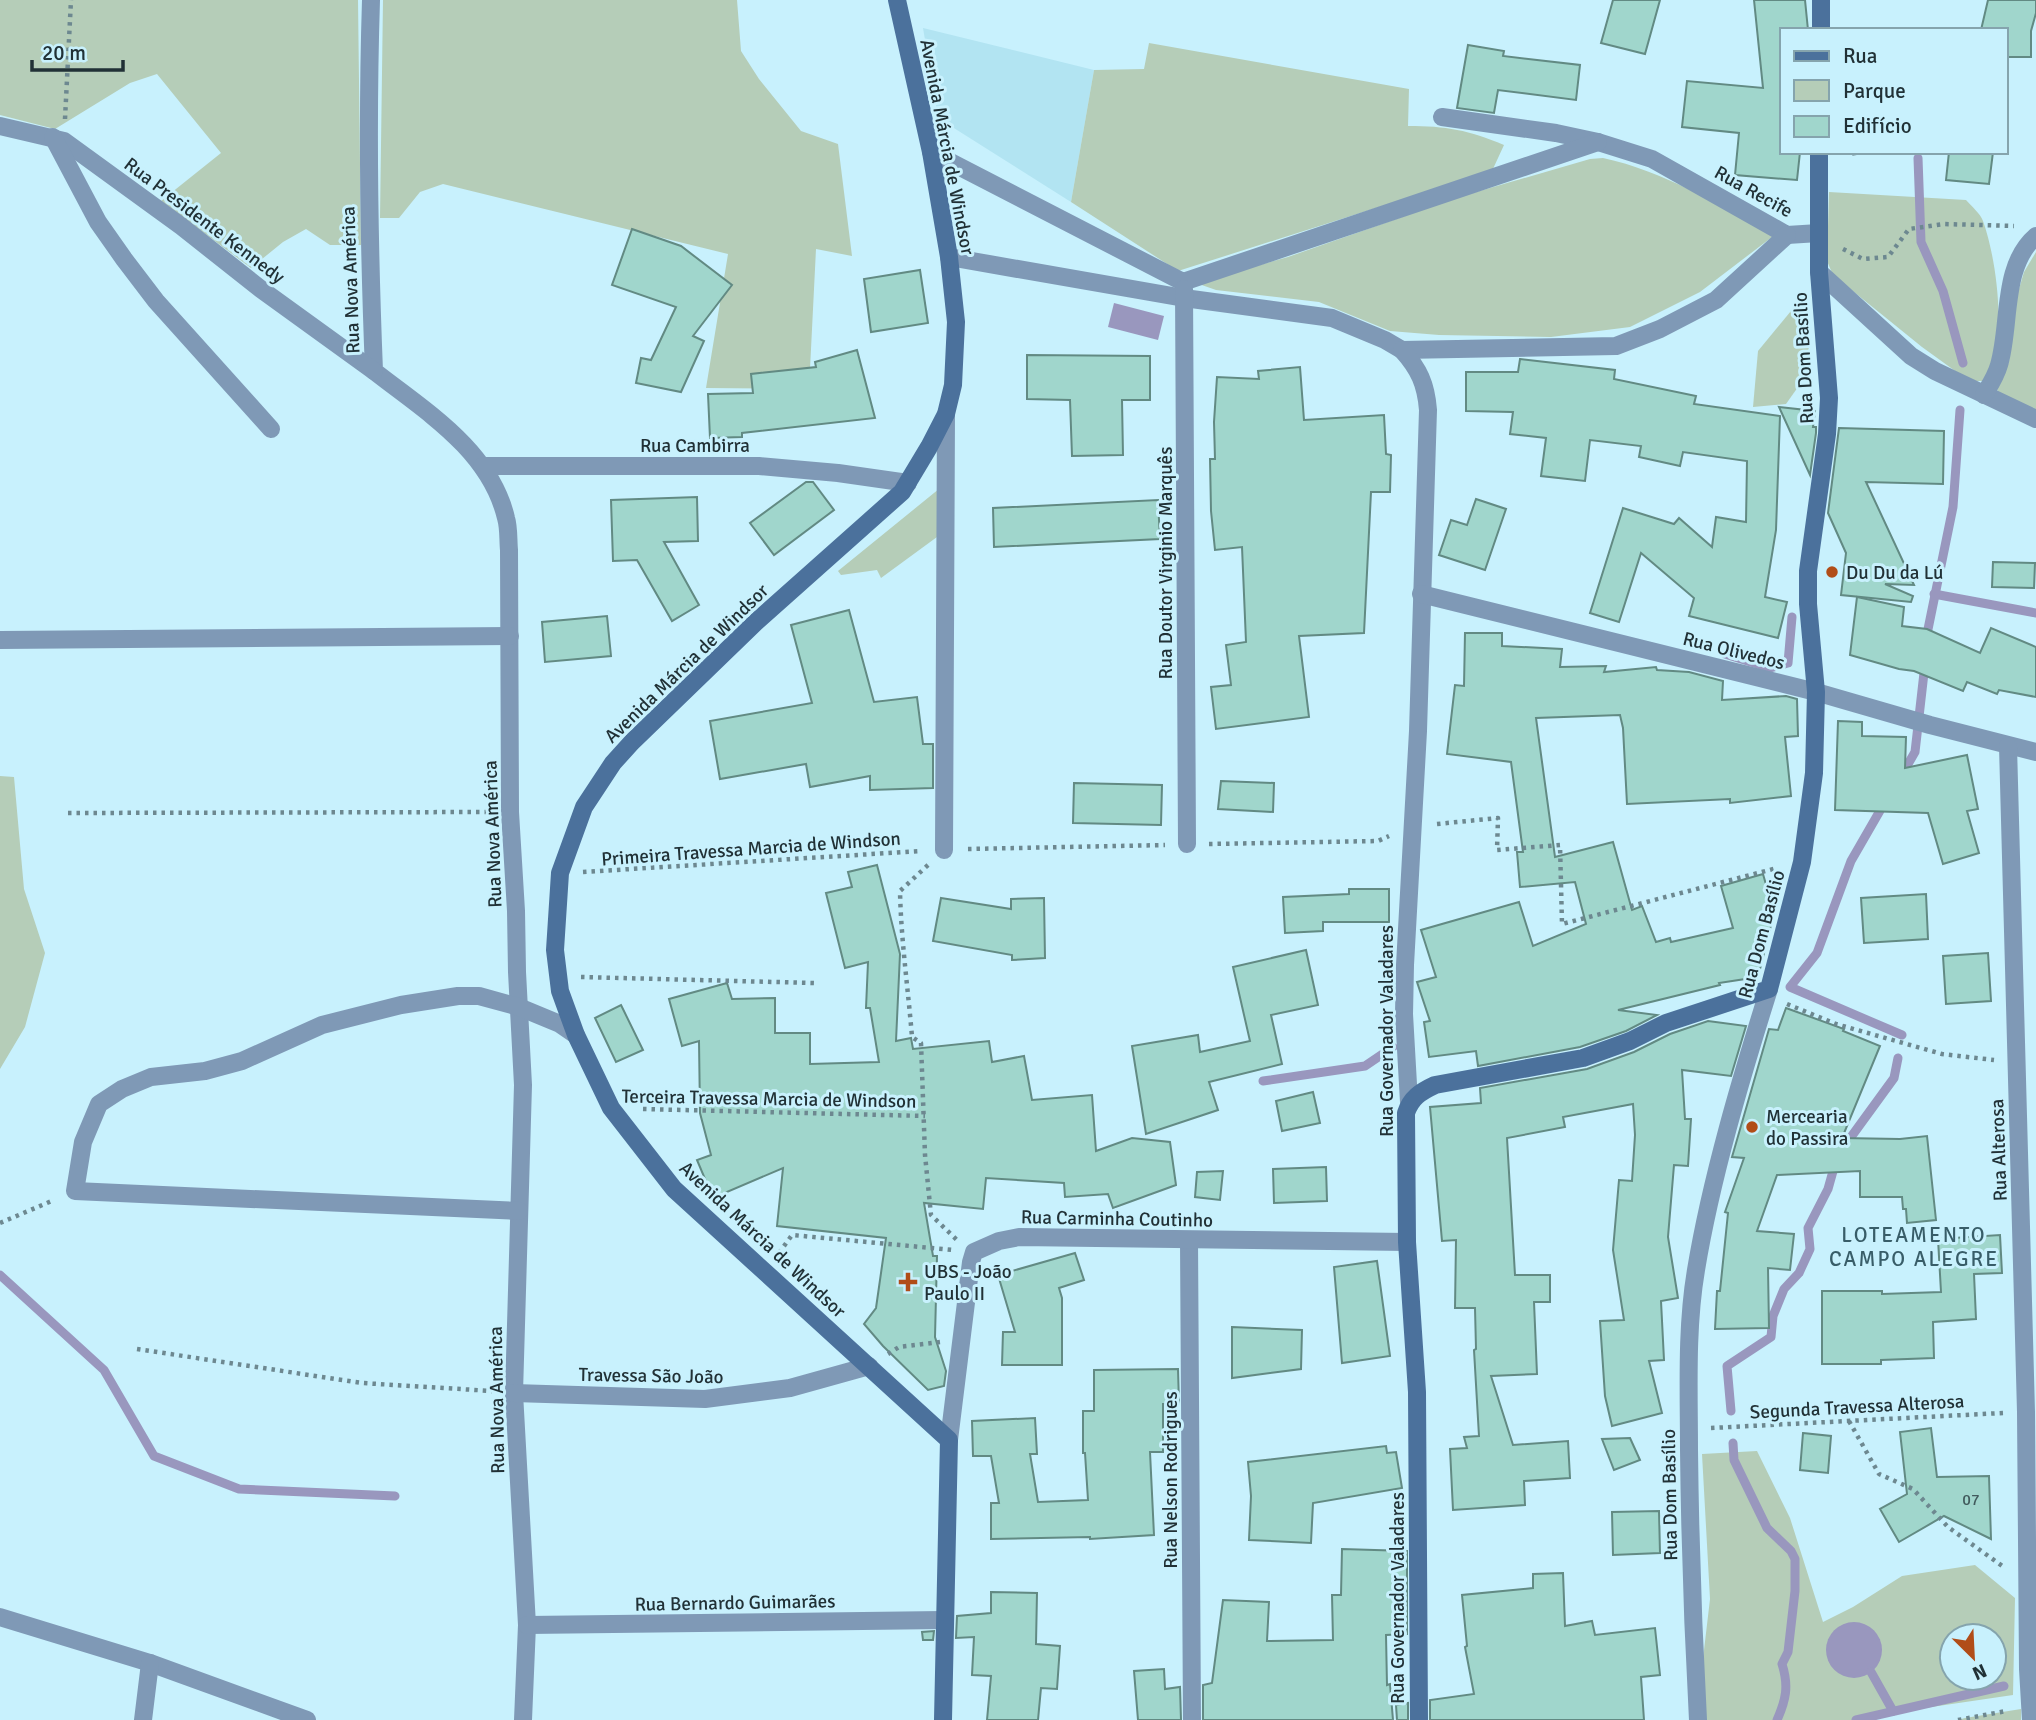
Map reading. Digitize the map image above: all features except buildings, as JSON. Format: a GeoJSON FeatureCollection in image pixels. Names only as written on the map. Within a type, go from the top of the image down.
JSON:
{"type":"FeatureCollection","features":[{"type":"Feature","properties":{"kind":"street","name":"Rua Nova América"},"geometry":{"type":"LineString","coordinates":[[371,0],[368,244],[374,371],[456,435],[482,466],[500,498],[507,520],[510,812],[523,1140],[514,1393],[527,1625],[523,1720]]}},
{"type":"Feature","properties":{"kind":"street","name":"Avenida Márcia de Windsor"},"geometry":{"type":"LineString","coordinates":[[897,0],[931,152],[949,257],[956,322],[953,385],[946,414],[908,483],[883,510],[756,622],[625,749],[607,772],[584,807],[560,873],[555,950],[561,991],[576,1035],[611,1108],[674,1189],[949,1440]]}},
{"type":"Feature","properties":{"kind":"street"},"geometry":{"type":"LineString","coordinates":[[1821,0],[1821,28]]}},
{"type":"Feature","properties":{"kind":"street","name":"Rua Recife"},"geometry":{"type":"LineString","coordinates":[[1442,117],[1556,133],[1598,142],[1652,159],[1787,235],[1819,233]]}},
{"type":"Feature","properties":{"kind":"street","name":"Rua Presidente Kennedy"},"geometry":{"type":"LineString","coordinates":[[0,126],[58,139],[181,226],[262,290],[374,371]]}},
{"type":"Feature","properties":{"kind":"street"},"geometry":{"type":"LineString","coordinates":[[58,139],[98,222],[124,259],[156,301],[271,429]]}},
{"type":"Feature","properties":{"kind":"street"},"geometry":{"type":"LineString","coordinates":[[931,152],[1184,290],[1598,142]]}},
{"type":"Feature","properties":{"kind":"street","name":"Rua Dom Basílio"},"geometry":{"type":"LineString","coordinates":[[1698,1720],[1691,1605],[1689,1429],[1689,1340],[1695,1271],[1733,1111],[1802,862],[1814,773],[1816,692],[1808,604],[1808,571],[1828,433],[1829,398],[1819,272],[1819,154]]}},
{"type":"Feature","properties":{"kind":"street"},"geometry":{"type":"LineString","coordinates":[[1984,395],[1999,368],[2011,290],[2017,263],[2031,241],[2029,231]]}},
{"type":"Feature","properties":{"kind":"street"},"geometry":{"type":"LineString","coordinates":[[949,257],[1184,290],[1332,318],[1402,350],[1616,346],[1660,330],[1716,300],[1787,235]]}},
{"type":"Feature","properties":{"kind":"street"},"geometry":{"type":"LineString","coordinates":[[1819,272],[1910,356],[2036,419]]}},
{"type":"Feature","properties":{"kind":"street","name":"Rua Doutor Virginio Marquês"},"geometry":{"type":"LineString","coordinates":[[1184,290],[1187,844]]}},
{"type":"Feature","properties":{"kind":"street","name":"Rua Governador Valadares"},"geometry":{"type":"LineString","coordinates":[[1402,350],[1423,379],[1428,410],[1418,731],[1404,1014],[1409,1102],[1406,1113],[1407,1242],[1417,1392],[1419,1720]]}},
{"type":"Feature","properties":{"kind":"street"},"geometry":{"type":"LineString","coordinates":[[944,850],[946,414]]}},
{"type":"Feature","properties":{"kind":"street","name":"Rua Cambirra"},"geometry":{"type":"LineString","coordinates":[[482,466],[759,466],[908,483]]}},
{"type":"Feature","properties":{"kind":"street","name":"Rua Olivedos"},"geometry":{"type":"LineString","coordinates":[[1421,594],[1816,692],[2036,752]]}},
{"type":"Feature","properties":{"kind":"street"},"geometry":{"type":"LineString","coordinates":[[0,640],[510,636]]}},
{"type":"Feature","properties":{"kind":"street","name":"Rua Alterosa"},"geometry":{"type":"LineString","coordinates":[[2008,746],[2016,1063],[2027,1135],[2027,1586],[2028,1669],[2033,1712]]}},
{"type":"Feature","properties":{"kind":"street"},"geometry":{"type":"LineString","coordinates":[[1409,1102],[1434,1085],[1583,1058],[1630,1041],[1667,1023],[1768,992]]}},
{"type":"Feature","properties":{"kind":"street"},"geometry":{"type":"LineString","coordinates":[[519,1211],[75,1191],[83,1142],[99,1104],[122,1089],[152,1077],[205,1071],[242,1061],[322,1026],[401,1005],[458,996],[479,996],[519,1007],[560,1024],[576,1035]]}},
{"type":"Feature","properties":{"kind":"street","name":"Rua Carminha Coutinho"},"geometry":{"type":"LineString","coordinates":[[974,1252],[999,1241],[1019,1237],[1407,1242]]}},
{"type":"Feature","properties":{"kind":"street","name":"Rua Nelson Rodrigues"},"geometry":{"type":"LineString","coordinates":[[1189,1240],[1192,1720]]}},
{"type":"Feature","properties":{"kind":"street"},"geometry":{"type":"LineString","coordinates":[[943,1720],[943,1620],[949,1440],[974,1252]]}},
{"type":"Feature","properties":{"kind":"street","name":"Travessa São João"},"geometry":{"type":"LineString","coordinates":[[514,1393],[705,1399],[790,1388],[869,1366]]}},
{"type":"Feature","properties":{"kind":"street"},"geometry":{"type":"LineString","coordinates":[[0,1617],[150,1663],[307,1720]]}},
{"type":"Feature","properties":{"kind":"street","name":"Rua Bernardo Guimarães"},"geometry":{"type":"LineString","coordinates":[[527,1625],[943,1620]]}},
{"type":"Feature","properties":{"kind":"street"},"geometry":{"type":"LineString","coordinates":[[143,1720],[150,1663]]}},
{"type":"Feature","properties":{"kind":"path"},"geometry":{"type":"LineString","coordinates":[[58,139],[71,0]]}},
{"type":"Feature","properties":{"kind":"path"},"geometry":{"type":"LineString","coordinates":[[1819,233],[1863,258],[1888,257],[1909,229],[1944,224],[2029,231]]}},
{"type":"Feature","properties":{"kind":"path"},"geometry":{"type":"LineString","coordinates":[[68,813],[510,812]]}},
{"type":"Feature","properties":{"kind":"path"},"geometry":{"type":"LineString","coordinates":[[1412,826],[1498,818],[1497,850],[1560,845],[1562,924],[1802,862]]}},
{"type":"Feature","properties":{"kind":"path"},"geometry":{"type":"LineString","coordinates":[[944,850],[900,891],[901,940],[912,1037],[921,1043],[926,1116],[925,1156],[931,1215],[974,1252]]}},
{"type":"Feature","properties":{"kind":"path","name":"Primeira Travessa Marcia de Windson"},"geometry":{"type":"LineString","coordinates":[[560,873],[944,850]]}},
{"type":"Feature","properties":{"kind":"path"},"geometry":{"type":"LineString","coordinates":[[559,976],[814,983]]}},
{"type":"Feature","properties":{"kind":"path"},"geometry":{"type":"LineString","coordinates":[[1768,992],[1836,1024],[1942,1055],[2016,1063]]}},
{"type":"Feature","properties":{"kind":"path","name":"Terceira Travessa Marcia de Windson"},"geometry":{"type":"LineString","coordinates":[[611,1108],[926,1116]]}},
{"type":"Feature","properties":{"kind":"path"},"geometry":{"type":"LineString","coordinates":[[0,1223],[75,1191]]}},
{"type":"Feature","properties":{"kind":"path"},"geometry":{"type":"LineString","coordinates":[[765,1272],[792,1235],[974,1252]]}},
{"type":"Feature","properties":{"kind":"path"},"geometry":{"type":"LineString","coordinates":[[869,1366],[899,1347],[962,1340]]}},
{"type":"Feature","properties":{"kind":"path"},"geometry":{"type":"LineString","coordinates":[[137,1349],[362,1383],[514,1393]]}},
{"type":"Feature","properties":{"kind":"path","name":"Segunda Travessa Alterosa"},"geometry":{"type":"LineString","coordinates":[[1689,1429],[2026,1412]]}},
{"type":"Feature","properties":{"kind":"path"},"geometry":{"type":"LineString","coordinates":[[1849,1421],[1879,1474],[1913,1489],[1948,1527],[2027,1586]]}},
{"type":"Feature","properties":{"kind":"path"},"geometry":{"type":"LineString","coordinates":[[1958,1720],[2033,1712]]}},
{"type":"Feature","properties":{"kind":"shaded area"},"geometry":{"type":"Polygon","coordinates":[[[923,28],[1094,70],[1071,202],[938,118],[923,28]]]}},
{"type":"Feature","properties":{"kind":"shaded area"},"geometry":{"type":"Polygon","coordinates":[[[1114,303],[1164,316],[1158,340],[1108,327],[1114,303]]]}},
{"type":"Feature","properties":{"kind":"shaded area"},"geometry":{"type":"Polygon","coordinates":[[[1854,1622],[1865,1624],[1874,1630],[1880,1639],[1880,1661],[1874,1670],[1865,1676],[1854,1678],[1843,1676],[1834,1670],[1828,1661],[1826,1650],[1828,1639],[1834,1630],[1843,1624],[1854,1622]]]}},
{"type":"Feature","properties":{"kind":"green space"},"geometry":{"type":"Polygon","coordinates":[[[0,0],[358,0],[361,245],[330,245],[306,229],[283,242],[251,268],[161,201],[221,153],[157,74],[130,83],[55,129],[0,115],[0,0]]]}},
{"type":"Feature","properties":{"kind":"green space"},"geometry":{"type":"Polygon","coordinates":[[[383,0],[737,0],[741,51],[759,79],[801,131],[838,144],[852,256],[816,249],[809,389],[706,388],[728,254],[443,184],[420,192],[399,218],[380,218],[383,0]]]}},
{"type":"Feature","properties":{"kind":"green space"},"geometry":{"type":"Polygon","coordinates":[[[1149,43],[1409,89],[1408,126],[1457,130],[1504,145],[1492,171],[1178,271],[1071,202],[1094,70],[1144,69],[1149,43]]]}},
{"type":"Feature","properties":{"kind":"green space"},"geometry":{"type":"Polygon","coordinates":[[[1603,158],[1670,180],[1776,234],[1700,292],[1630,327],[1551,337],[1439,335],[1390,331],[1319,302],[1216,290],[1196,283],[1288,257],[1459,197],[1590,159],[1603,158]]]}},
{"type":"Feature","properties":{"kind":"green space"},"geometry":{"type":"Polygon","coordinates":[[[1829,192],[1966,200],[1978,213],[1983,221],[1993,258],[1998,303],[1996,347],[1992,366],[1984,381],[1969,381],[1833,275],[1827,261],[1829,192]]]}},
{"type":"Feature","properties":{"kind":"green space"},"geometry":{"type":"Polygon","coordinates":[[[2036,252],[2036,411],[1999,395],[1997,389],[2009,362],[2014,306],[2024,272],[2036,252]]]}},
{"type":"Feature","properties":{"kind":"green space"},"geometry":{"type":"Polygon","coordinates":[[[1805,294],[1810,370],[1786,404],[1753,407],[1758,351],[1805,294]]]}},
{"type":"Feature","properties":{"kind":"green space"},"geometry":{"type":"Polygon","coordinates":[[[950,480],[952,526],[881,578],[877,570],[841,575],[838,571],[950,480]]]}},
{"type":"Feature","properties":{"kind":"green space"},"geometry":{"type":"Polygon","coordinates":[[[0,776],[14,777],[24,889],[45,953],[25,1027],[0,1069],[0,776]]]}},
{"type":"Feature","properties":{"kind":"green space"},"geometry":{"type":"Polygon","coordinates":[[[1757,1451],[1790,1518],[1823,1622],[1853,1607],[1902,1576],[1975,1565],[2015,1598],[2013,1695],[1911,1710],[1874,1720],[1698,1720],[1710,1599],[1702,1454],[1757,1451]]]}},
{"type":"Feature","properties":{"kind":"green space"},"geometry":{"type":"Polygon","coordinates":[[[2021,1709],[2021,1720],[1958,1720],[1965,1718],[2021,1709]]]}},
{"type":"Feature","properties":{"kind":"waterway"},"geometry":{"type":"LineString","coordinates":[[1918,158],[1921,242],[1943,291],[1963,363]]}},
{"type":"Feature","properties":{"kind":"waterway"},"geometry":{"type":"LineString","coordinates":[[1926,639],[1953,507],[1960,410]]}},
{"type":"Feature","properties":{"kind":"waterway"},"geometry":{"type":"LineString","coordinates":[[1934,594],[2036,613]]}},
{"type":"Feature","properties":{"kind":"waterway"},"geometry":{"type":"LineString","coordinates":[[1725,654],[1770,668],[1788,663],[1792,617]]}},
{"type":"Feature","properties":{"kind":"waterway"},"geometry":{"type":"LineString","coordinates":[[1900,778],[1915,752],[1925,664]]}},
{"type":"Feature","properties":{"kind":"waterway"},"geometry":{"type":"LineString","coordinates":[[1885,802],[1851,861],[1817,953],[1790,987],[1902,1035]]}},
{"type":"Feature","properties":{"kind":"waterway"},"geometry":{"type":"LineString","coordinates":[[1263,1081],[1365,1066],[1393,1047]]}},
{"type":"Feature","properties":{"kind":"waterway"},"geometry":{"type":"LineString","coordinates":[[1843,1148],[1894,1078],[1898,1058]]}},
{"type":"Feature","properties":{"kind":"waterway"},"geometry":{"type":"LineString","coordinates":[[1731,1411],[1727,1366],[1771,1337],[1773,1316],[1784,1289],[1799,1273],[1810,1249],[1808,1228],[1828,1189],[1835,1164]]}},
{"type":"Feature","properties":{"kind":"waterway"},"geometry":{"type":"LineString","coordinates":[[0,1275],[104,1370],[154,1456],[239,1489],[395,1496]]}},
{"type":"Feature","properties":{"kind":"waterway"},"geometry":{"type":"LineString","coordinates":[[1733,1443],[1734,1460],[1767,1528],[1791,1551],[1795,1559],[1795,1591],[1788,1652],[1782,1664],[1786,1693],[1777,1720]]}},
{"type":"Feature","properties":{"kind":"waterway"},"geometry":{"type":"LineString","coordinates":[[1871,1672],[1893,1711]]}},
{"type":"Feature","properties":{"kind":"waterway"},"geometry":{"type":"LineString","coordinates":[[1856,1720],[1978,1692]]}},
{"type":"Feature","properties":{"kind":"place","name":"Du Du da Lú"},"geometry":{"type":"Point","coordinates":[1832,572]}},
{"type":"Feature","properties":{"kind":"place","name":"Mercearia do Passira"},"geometry":{"type":"Point","coordinates":[1752,1127]}},
{"type":"Feature","properties":{"kind":"place","name":"UBS - João Paulo II"},"geometry":{"type":"Point","coordinates":[908,1282]}},
{"type":"Feature","properties":{"kind":"district","name":"LOTEAMENTO CAMPO ALEGRE"},"geometry":{"type":"Point","coordinates":[1914,1247]}}]}
